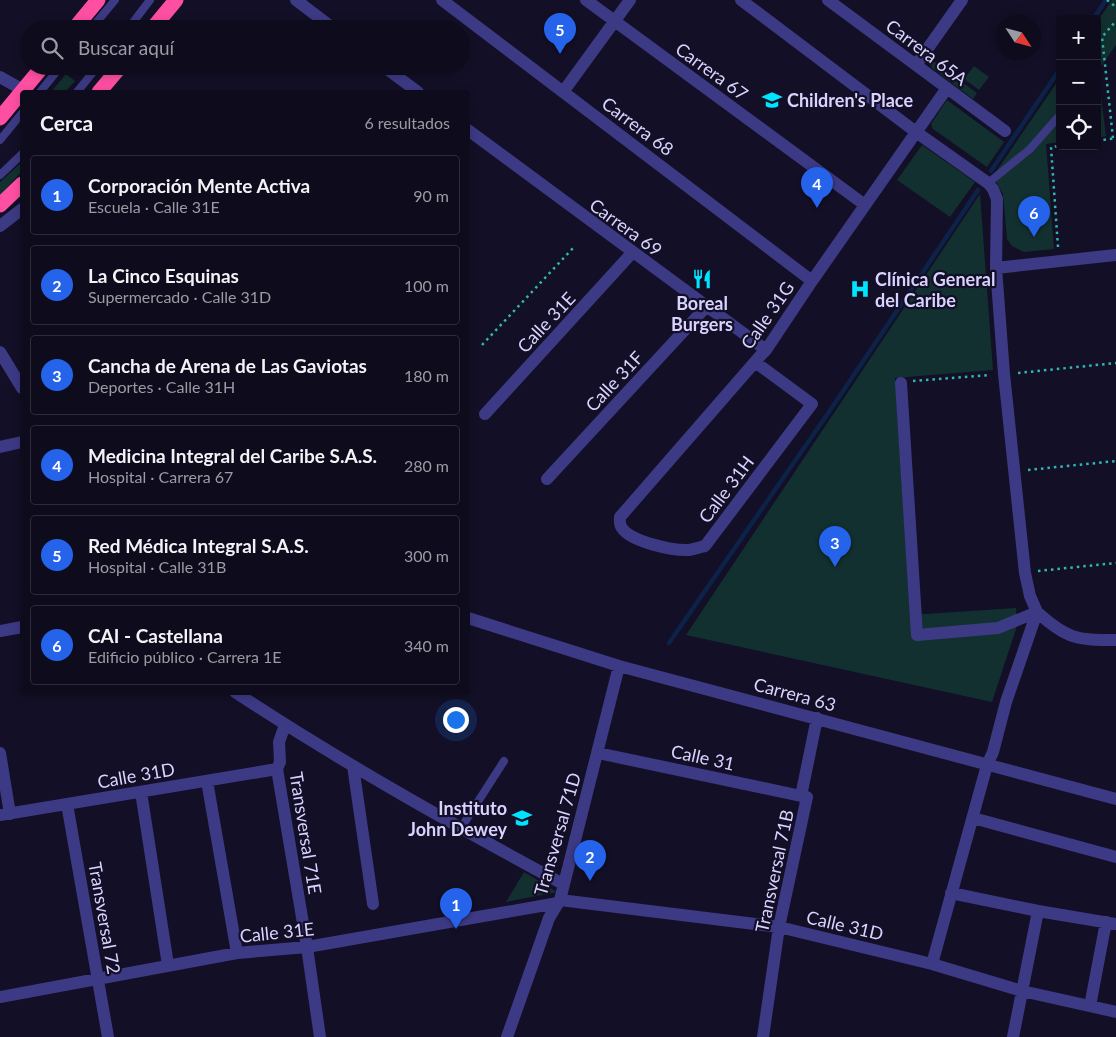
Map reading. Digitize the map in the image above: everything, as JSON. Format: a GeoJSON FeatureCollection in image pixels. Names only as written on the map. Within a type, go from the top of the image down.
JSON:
{"type":"FeatureCollection","features":[{"type":"Feature","properties":{"kind":"highway"},"geometry":{"type":"LineString","coordinates":[[81,20],[98,0]]}},
{"type":"Feature","properties":{"kind":"highway"},"geometry":{"type":"LineString","coordinates":[[159,20],[176,0]]}},
{"type":"Feature","properties":{"kind":"highway"},"geometry":{"type":"LineString","coordinates":[[23,90],[35,75]]}},
{"type":"Feature","properties":{"kind":"highway"},"geometry":{"type":"LineString","coordinates":[[101,90],[113,75]]}},
{"type":"Feature","properties":{"kind":"highway"},"geometry":{"type":"LineString","coordinates":[[0,118],[20,93]]}},
{"type":"Feature","properties":{"kind":"highway"},"geometry":{"type":"LineString","coordinates":[[0,205],[20,186]]}},
{"type":"Feature","properties":{"kind":"street"},"geometry":{"type":"LineString","coordinates":[[296,0],[322,20]]}},
{"type":"Feature","properties":{"kind":"street","name":"Carrera 68"},"geometry":{"type":"LineString","coordinates":[[442,0],[468,20]]}},
{"type":"Feature","properties":{"kind":"street","name":"Carrera 67"},"geometry":{"type":"LineString","coordinates":[[586,0],[865,205]]}},
{"type":"Feature","properties":{"kind":"street"},"geometry":{"type":"LineString","coordinates":[[563,92],[630,0]]}},
{"type":"Feature","properties":{"kind":"street"},"geometry":{"type":"LineString","coordinates":[[741,0],[916,132],[988,182],[993,189],[997,199],[996,268],[1004,374],[1013,471],[1025,573],[1030,596],[1037,612],[1055,628],[1070,636],[1116,640]]}},
{"type":"Feature","properties":{"kind":"street","name":"Carrera 65A"},"geometry":{"type":"LineString","coordinates":[[828,0],[1005,131]]}},
{"type":"Feature","properties":{"kind":"street"},"geometry":{"type":"LineString","coordinates":[[916,65],[962,0]]}},
{"type":"Feature","properties":{"kind":"street","name":"Carrera 68"},"geometry":{"type":"LineString","coordinates":[[470,21],[812,281]]}},
{"type":"Feature","properties":{"kind":"street"},"geometry":{"type":"LineString","coordinates":[[395,75],[415,90]]}},
{"type":"Feature","properties":{"kind":"street"},"geometry":{"type":"LineString","coordinates":[[0,77],[20,91]]}},
{"type":"Feature","properties":{"kind":"street","name":"Calle 31G"},"geometry":{"type":"LineString","coordinates":[[645,541],[630,536],[622,529],[620,517],[766,350],[947,88]]}},
{"type":"Feature","properties":{"kind":"street","name":"Carrera 69"},"geometry":{"type":"LineString","coordinates":[[470,132],[632,253],[766,350]]}},
{"type":"Feature","properties":{"kind":"street"},"geometry":{"type":"LineString","coordinates":[[0,226],[20,211]]}},
{"type":"Feature","properties":{"kind":"street","name":"Calle 31E"},"geometry":{"type":"LineString","coordinates":[[485,414],[632,253]]}},
{"type":"Feature","properties":{"kind":"street"},"geometry":{"type":"LineString","coordinates":[[996,268],[1116,255]]}},
{"type":"Feature","properties":{"kind":"street","name":"Calle 31F"},"geometry":{"type":"LineString","coordinates":[[547,479],[706,307]]}},
{"type":"Feature","properties":{"kind":"street"},"geometry":{"type":"LineString","coordinates":[[0,352],[20,385]]}},
{"type":"Feature","properties":{"kind":"street","name":"Calle 31H"},"geometry":{"type":"LineString","coordinates":[[645,541],[661,546],[689,550],[705,546],[812,404],[755,362]]}},
{"type":"Feature","properties":{"kind":"street"},"geometry":{"type":"LineString","coordinates":[[901,382],[917,635],[998,628],[1037,612]]}},
{"type":"Feature","properties":{"kind":"street"},"geometry":{"type":"LineString","coordinates":[[0,447],[20,442]]}},
{"type":"Feature","properties":{"kind":"street"},"geometry":{"type":"LineString","coordinates":[[932,964],[987,765],[993,752],[1006,702],[1037,612]]}},
{"type":"Feature","properties":{"kind":"street","name":"Carrera 63"},"geometry":{"type":"LineString","coordinates":[[470,619],[619,666],[1116,799]]}},
{"type":"Feature","properties":{"kind":"street"},"geometry":{"type":"LineString","coordinates":[[0,631],[20,627]]}},
{"type":"Feature","properties":{"kind":"street","name":"Transversal 71D"},"geometry":{"type":"LineString","coordinates":[[507,1037],[549,918],[559,901],[619,666]]}},
{"type":"Feature","properties":{"kind":"street"},"geometry":{"type":"LineString","coordinates":[[240,695],[353,766],[564,884]]}},
{"type":"Feature","properties":{"kind":"street","name":"Transversal 71B"},"geometry":{"type":"LineString","coordinates":[[763,1037],[779,928],[807,797],[801,796],[817,718]]}},
{"type":"Feature","properties":{"kind":"street","name":"Transversal 71E"},"geometry":{"type":"LineString","coordinates":[[285,725],[279,742],[280,762],[277,769],[320,1037]]}},
{"type":"Feature","properties":{"kind":"street","name":"Calle 31"},"geometry":{"type":"LineString","coordinates":[[598,752],[801,796]]}},
{"type":"Feature","properties":{"kind":"street"},"geometry":{"type":"LineString","coordinates":[[0,753],[5,815]]}},
{"type":"Feature","properties":{"kind":"street"},"geometry":{"type":"LineString","coordinates":[[353,766],[374,904]]}},
{"type":"Feature","properties":{"kind":"street","name":"Calle 31D"},"geometry":{"type":"LineString","coordinates":[[5,815],[277,769]]}},
{"type":"Feature","properties":{"kind":"street"},"geometry":{"type":"LineString","coordinates":[[207,781],[236,953]]}},
{"type":"Feature","properties":{"kind":"street"},"geometry":{"type":"LineString","coordinates":[[141,792],[168,965]]}},
{"type":"Feature","properties":{"kind":"street","name":"Transversal 72"},"geometry":{"type":"LineString","coordinates":[[67,804],[108,1037]]}},
{"type":"Feature","properties":{"kind":"street"},"geometry":{"type":"LineString","coordinates":[[972,818],[1116,857]]}},
{"type":"Feature","properties":{"kind":"street"},"geometry":{"type":"LineString","coordinates":[[951,893],[1038,911],[1111,923],[1090,1006]]}},
{"type":"Feature","properties":{"kind":"street","name":"Calle 31E"},"geometry":{"type":"LineString","coordinates":[[0,996],[236,953],[307,947],[559,901]]}},
{"type":"Feature","properties":{"kind":"street","name":"Calle 31D"},"geometry":{"type":"LineString","coordinates":[[559,901],[779,928],[932,964],[1022,991],[1116,1012]]}},
{"type":"Feature","properties":{"kind":"street"},"geometry":{"type":"LineString","coordinates":[[1013,1037],[1038,911]]}},
{"type":"Feature","properties":{"kind":"lane"},"geometry":{"type":"LineString","coordinates":[[98,20],[115,0]]}},
{"type":"Feature","properties":{"kind":"lane"},"geometry":{"type":"LineString","coordinates":[[135,20],[150,0]]}},
{"type":"Feature","properties":{"kind":"lane"},"geometry":{"type":"LineString","coordinates":[[42,90],[54,75]]}},
{"type":"Feature","properties":{"kind":"lane"},"geometry":{"type":"LineString","coordinates":[[79,90],[91,75]]}},
{"type":"Feature","properties":{"kind":"lane"},"geometry":{"type":"LineString","coordinates":[[0,140],[20,115]]}},
{"type":"Feature","properties":{"kind":"lane"},"geometry":{"type":"LineString","coordinates":[[988,182],[1030,149],[1056,120]]}},
{"type":"Feature","properties":{"kind":"lane"},"geometry":{"type":"LineString","coordinates":[[0,175],[20,156]]}},
{"type":"Feature","properties":{"kind":"lane"},"geometry":{"type":"LineString","coordinates":[[461,828],[504,761]]}},
{"type":"Feature","properties":{"kind":"path"},"geometry":{"type":"LineString","coordinates":[[1107,0],[1114,6]]}},
{"type":"Feature","properties":{"kind":"path"},"geometry":{"type":"LineString","coordinates":[[1101,140],[1114,138],[1102,37],[1116,21]]}},
{"type":"Feature","properties":{"kind":"path"},"geometry":{"type":"LineString","coordinates":[[1056,146],[1051,147],[1059,261]]}},
{"type":"Feature","properties":{"kind":"path"},"geometry":{"type":"LineString","coordinates":[[482,345],[575,246]]}},
{"type":"Feature","properties":{"kind":"path"},"geometry":{"type":"LineString","coordinates":[[901,382],[1116,363]]}},
{"type":"Feature","properties":{"kind":"path"},"geometry":{"type":"LineString","coordinates":[[1013,471],[1116,461]]}},
{"type":"Feature","properties":{"kind":"path"},"geometry":{"type":"LineString","coordinates":[[1025,573],[1116,563]]}},
{"type":"Feature","properties":{"kind":"green space"},"geometry":{"type":"Polygon","coordinates":[[[1112,0],[1116,0],[1116,45],[1101,67],[1101,60],[1101,16],[1112,0]]]}},
{"type":"Feature","properties":{"kind":"green space"},"geometry":{"type":"Polygon","coordinates":[[[932,60],[977,93],[973,99],[932,68],[930,64],[932,60]]]}},
{"type":"Feature","properties":{"kind":"green space"},"geometry":{"type":"Polygon","coordinates":[[[974,66],[989,77],[979,90],[964,79],[974,66]]]}},
{"type":"Feature","properties":{"kind":"green space"},"geometry":{"type":"Polygon","coordinates":[[[65,75],[75,81],[67,90],[53,90],[65,75]]]}},
{"type":"Feature","properties":{"kind":"green space"},"geometry":{"type":"Polygon","coordinates":[[[1056,84],[1056,143],[1046,144],[1054,249],[1024,252],[1012,246],[1007,239],[1003,194],[993,176],[1056,84]]]}},
{"type":"Feature","properties":{"kind":"green space"},"geometry":{"type":"Polygon","coordinates":[[[1101,95],[1106,136],[1101,137],[1101,95]]]}},
{"type":"Feature","properties":{"kind":"green space"},"geometry":{"type":"Polygon","coordinates":[[[947,100],[1004,142],[987,167],[933,129],[931,124],[947,100]]]}},
{"type":"Feature","properties":{"kind":"green space"},"geometry":{"type":"Polygon","coordinates":[[[922,145],[975,182],[950,217],[897,180],[922,145]]]}},
{"type":"Feature","properties":{"kind":"green space"},"geometry":{"type":"Polygon","coordinates":[[[20,164],[20,173],[0,195],[0,182],[20,164]]]}},
{"type":"Feature","properties":{"kind":"green space"},"geometry":{"type":"Polygon","coordinates":[[[980,194],[993,370],[895,378],[910,615],[1016,608],[1017,626],[992,702],[686,635],[980,194]]]}},
{"type":"Feature","properties":{"kind":"green space"},"geometry":{"type":"Polygon","coordinates":[[[524,872],[557,892],[506,902],[524,872]]]}},
{"type":"Feature","properties":{"kind":"waterway"},"geometry":{"type":"LineString","coordinates":[[1096,15],[1106,0]]}},
{"type":"Feature","properties":{"kind":"waterway"},"geometry":{"type":"LineString","coordinates":[[991,171],[1056,75]]}},
{"type":"Feature","properties":{"kind":"waterway"},"geometry":{"type":"LineString","coordinates":[[669,643],[833,406],[978,190]]}},
{"type":"Feature","properties":{"kind":"place","name":"Red Médica Integral S.A.S."},"geometry":{"type":"Point","coordinates":[560,54]}},
{"type":"Feature","properties":{"kind":"place","name":"Children's Place"},"geometry":{"type":"Point","coordinates":[772,100]}},
{"type":"Feature","properties":{"kind":"place","name":"Medicina Integral del Caribe S.A.S."},"geometry":{"type":"Point","coordinates":[817,208]}},
{"type":"Feature","properties":{"kind":"place","name":"CAI - Castellana"},"geometry":{"type":"Point","coordinates":[1034,237]}},
{"type":"Feature","properties":{"kind":"place","name":"Boreal Burgers"},"geometry":{"type":"Point","coordinates":[702,279]}},
{"type":"Feature","properties":{"kind":"place","name":"Clínica General del Caribe"},"geometry":{"type":"Point","coordinates":[860,289]}},
{"type":"Feature","properties":{"kind":"place","name":"Cancha de Arena de Las Gaviotas"},"geometry":{"type":"Point","coordinates":[835,567]}},
{"type":"Feature","properties":{"kind":"place","name":"Instituto John Dewey"},"geometry":{"type":"Point","coordinates":[522,818]}},
{"type":"Feature","properties":{"kind":"place","name":"La Cinco Esquinas"},"geometry":{"type":"Point","coordinates":[590,881]}},
{"type":"Feature","properties":{"kind":"place","name":"Corporación Mente Activa"},"geometry":{"type":"Point","coordinates":[456,929]}}]}
